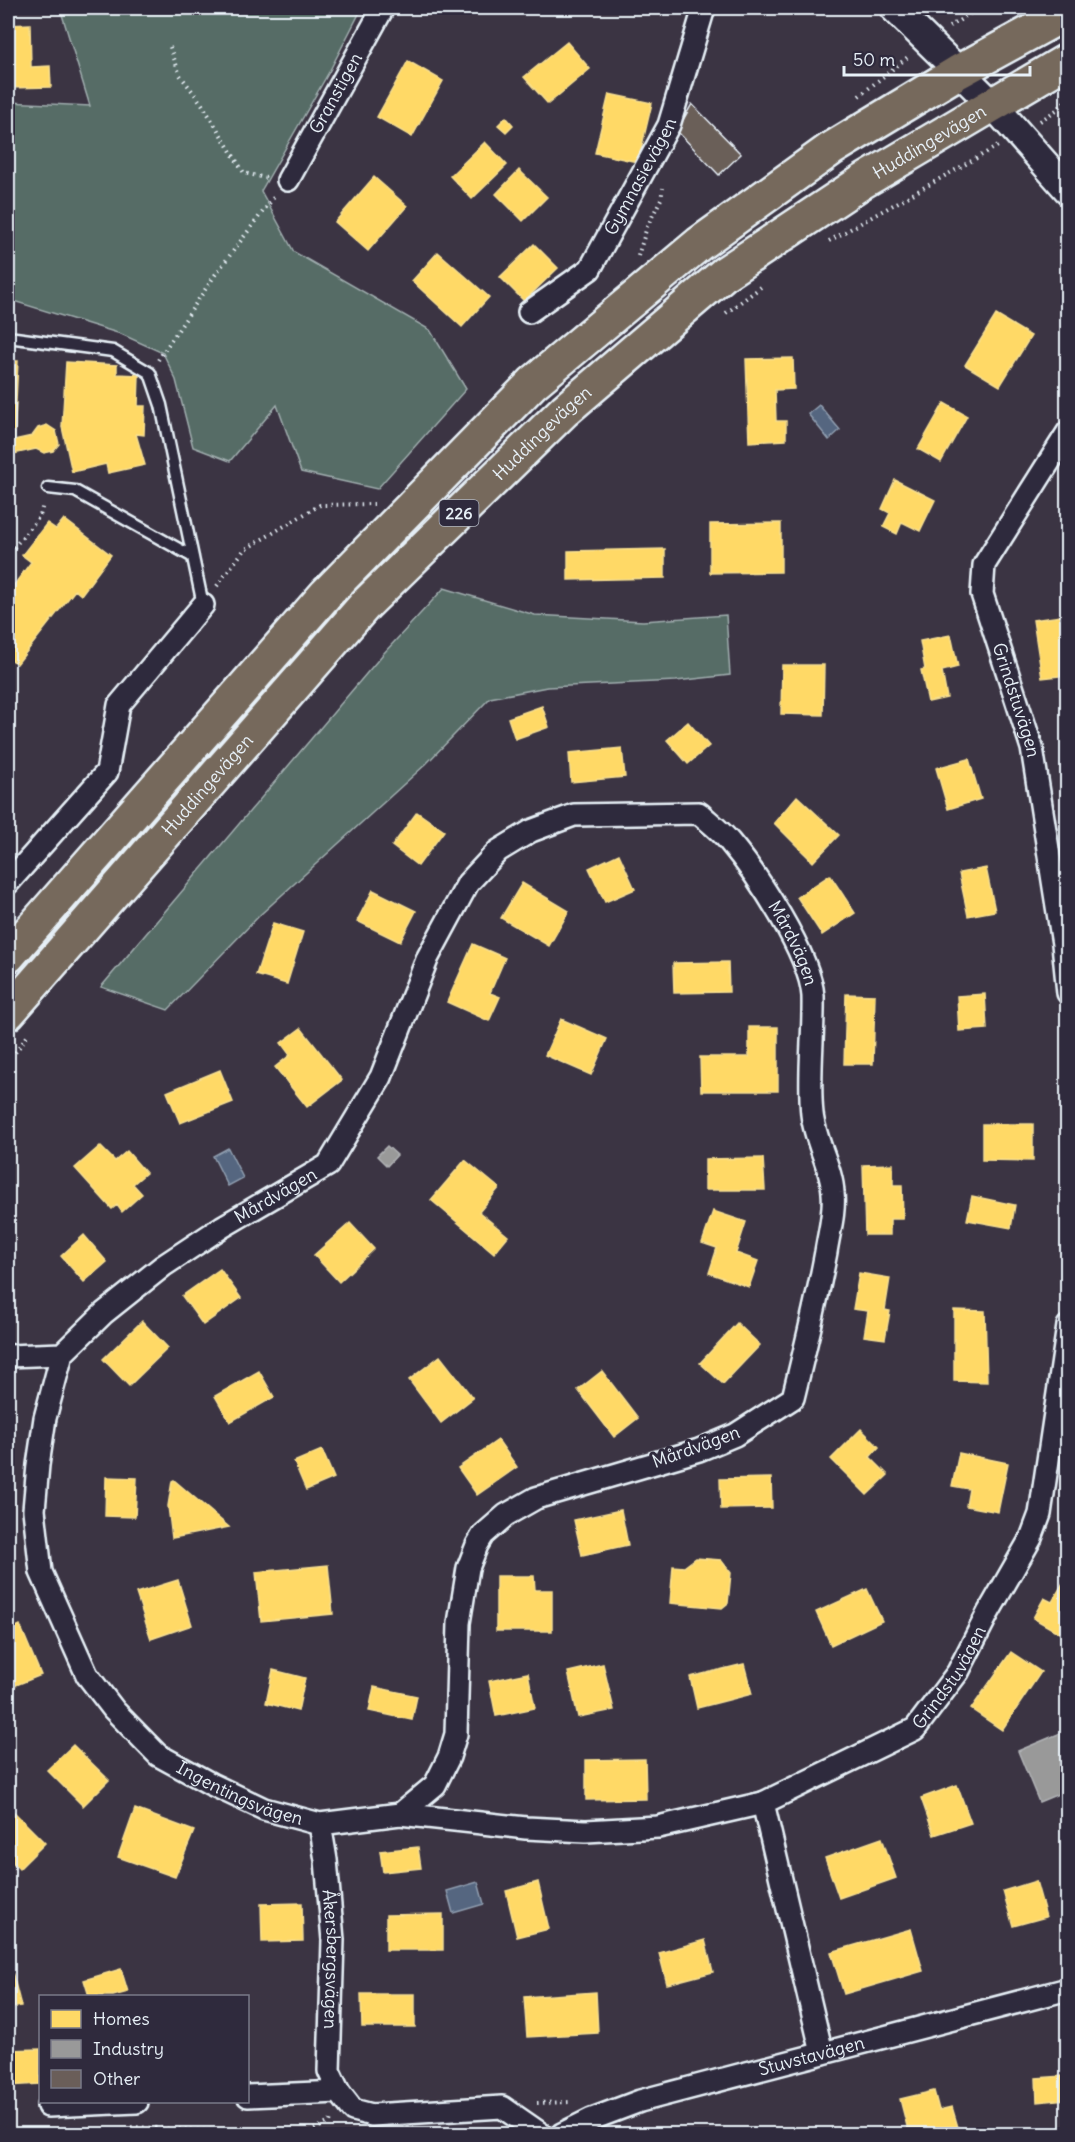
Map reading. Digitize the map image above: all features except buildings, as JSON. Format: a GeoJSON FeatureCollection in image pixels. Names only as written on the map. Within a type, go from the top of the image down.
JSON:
{"type":"FeatureCollection","features":[{"type":"Feature","properties":{"kind":"main road","name":"Huddingevägen"},"geometry":{"type":"LineString","coordinates":[[8,956],[326,594],[532,383],[699,244],[831,149],[958,72],[1068,12]]}},
{"type":"Feature","properties":{"kind":"main road","name":"Huddingevägen"},"geometry":{"type":"LineString","coordinates":[[19,1023],[365,605],[565,410],[725,273],[862,182],[1068,60]]}},
{"type":"Feature","properties":{"kind":"street","name":"Granstigen"},"geometry":{"type":"LineString","coordinates":[[288,180],[383,8]]}},
{"type":"Feature","properties":{"kind":"street","name":"Gymnasievägen"},"geometry":{"type":"LineString","coordinates":[[529,312],[590,269],[669,125],[704,8]]}},
{"type":"Feature","properties":{"kind":"street"},"geometry":{"type":"LineString","coordinates":[[894,8],[993,106],[1068,190]]}},
{"type":"Feature","properties":{"kind":"street","name":"Grindstuvägen"},"geometry":{"type":"LineString","coordinates":[[1068,432],[984,565],[982,594],[1032,748],[1063,944],[1068,993]]}},
{"type":"Feature","properties":{"kind":"street"},"geometry":{"type":"LineString","coordinates":[[8,883],[107,772],[119,705],[203,605]]}},
{"type":"Feature","properties":{"kind":"street","name":"Mårdvägen"},"geometry":{"type":"LineString","coordinates":[[62,1354],[104,1313],[163,1266],[222,1227],[328,1165],[381,1077],[428,957],[468,884],[498,851],[531,831],[574,815],[699,813],[728,839],[752,870],[781,915],[804,964],[813,993],[812,1114],[818,1145],[833,1190],[834,1206],[819,1288],[794,1398],[735,1435],[699,1450],[536,1498],[506,1515],[483,1535],[468,1568],[459,1623],[456,1734],[449,1757],[435,1785],[400,1814]]}},
{"type":"Feature","properties":{"kind":"street","name":"Grindstuvägen"},"geometry":{"type":"LineString","coordinates":[[763,1803],[915,1729],[958,1672],[988,1613],[1031,1538],[1040,1514],[1068,1326]]}},
{"type":"Feature","properties":{"kind":"street"},"geometry":{"type":"LineString","coordinates":[[8,1356],[62,1354]]}},
{"type":"Feature","properties":{"kind":"street","name":"Ingentingsvägen"},"geometry":{"type":"LineString","coordinates":[[62,1354],[45,1418],[34,1510],[41,1572],[87,1675],[114,1710],[158,1755],[264,1809],[320,1824],[400,1814],[526,1828],[586,1831],[658,1827],[763,1803]]}},
{"type":"Feature","properties":{"kind":"street"},"geometry":{"type":"LineString","coordinates":[[763,1803],[822,2053]]}},
{"type":"Feature","properties":{"kind":"street","name":"Åkersbergsvägen"},"geometry":{"type":"LineString","coordinates":[[320,1824],[326,1860],[333,1940],[329,2071],[339,2092],[353,2110],[372,2115],[502,2107],[542,2134]]}},
{"type":"Feature","properties":{"kind":"street","name":"Stuvstavägen"},"geometry":{"type":"LineString","coordinates":[[562,2134],[592,2119],[640,2101],[1068,1989]]}},
{"type":"Feature","properties":{"kind":"street"},"geometry":{"type":"LineString","coordinates":[[249,2096],[339,2092]]}},
{"type":"Feature","properties":{"kind":"street"},"geometry":{"type":"LineString","coordinates":[[48,2106],[115,2103]]}},
{"type":"Feature","properties":{"kind":"lane"},"geometry":{"type":"LineString","coordinates":[[8,337],[113,351],[150,373],[161,405],[203,605]]}},
{"type":"Feature","properties":{"kind":"lane"},"geometry":{"type":"LineString","coordinates":[[48,488],[75,491],[193,557]]}},
{"type":"Feature","properties":{"kind":"path"},"geometry":{"type":"LineString","coordinates":[[956,23],[980,8]]}},
{"type":"Feature","properties":{"kind":"path"},"geometry":{"type":"LineString","coordinates":[[170,47],[180,75],[202,104],[244,173],[268,179],[288,180]]}},
{"type":"Feature","properties":{"kind":"path"},"geometry":{"type":"LineString","coordinates":[[1058,109],[1068,98]]}},
{"type":"Feature","properties":{"kind":"path"},"geometry":{"type":"LineString","coordinates":[[823,245],[995,147]]}},
{"type":"Feature","properties":{"kind":"path"},"geometry":{"type":"LineString","coordinates":[[150,373],[215,275],[288,180]]}},
{"type":"Feature","properties":{"kind":"path"},"geometry":{"type":"LineString","coordinates":[[718,319],[765,283]]}},
{"type":"Feature","properties":{"kind":"path"},"geometry":{"type":"LineString","coordinates":[[10,552],[40,516],[48,488]]}},
{"type":"Feature","properties":{"kind":"path"},"geometry":{"type":"LineString","coordinates":[[203,605],[244,549],[320,505],[378,504]]}},
{"type":"Feature","properties":{"kind":"path"},"geometry":{"type":"LineString","coordinates":[[8,1062],[19,1023]]}},
{"type":"Feature","properties":{"kind":"path"},"geometry":{"type":"LineString","coordinates":[[122,2128],[286,2134]]}},
{"type":"Feature","properties":{"kind":"path"},"geometry":{"type":"LineString","coordinates":[[8,2132],[53,2130]]}},
{"type":"Feature","properties":{"kind":"green space"},"geometry":{"type":"Polygon","coordinates":[[[60,8],[362,8],[329,72],[261,191],[294,252],[430,330],[466,389],[377,489],[301,472],[277,405],[230,461],[193,447],[176,380],[163,353],[121,334],[10,300],[8,295],[8,102],[90,106],[60,8]]]}},
{"type":"Feature","properties":{"kind":"green space"},"geometry":{"type":"Polygon","coordinates":[[[444,588],[535,615],[643,621],[726,615],[730,675],[676,681],[547,687],[490,698],[426,764],[261,914],[168,1010],[101,987],[383,654],[444,588]]]}},
{"type":"Feature","properties":{"kind":"water"},"geometry":{"type":"Polygon","coordinates":[[[819,405],[840,430],[829,440],[808,414],[819,405]]]}},
{"type":"Feature","properties":{"kind":"water"},"geometry":{"type":"Polygon","coordinates":[[[228,1148],[243,1178],[228,1186],[213,1156],[228,1148]]]}},
{"type":"Feature","properties":{"kind":"water"},"geometry":{"type":"Polygon","coordinates":[[[478,1882],[484,1904],[453,1913],[447,1891],[478,1882]]]}}]}
